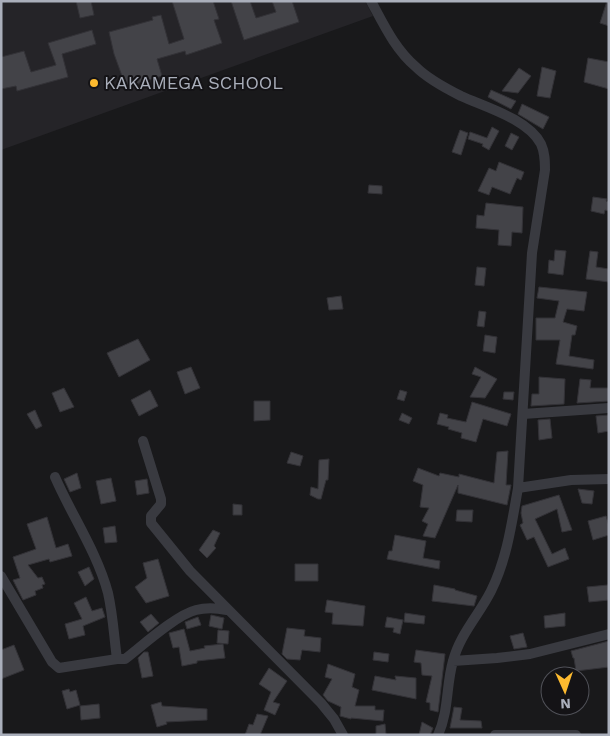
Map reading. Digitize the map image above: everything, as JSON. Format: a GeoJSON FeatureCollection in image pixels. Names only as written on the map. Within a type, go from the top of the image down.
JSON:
{"type":"FeatureCollection","features":[{"type":"Feature","properties":{"kind":"street"},"geometry":{"type":"LineString","coordinates":[[372,1],[391,39],[416,68],[461,96],[494,110],[528,129],[540,143],[545,170],[532,253],[518,488],[508,541],[501,567],[491,590],[461,639],[453,661],[446,712],[438,735]]}},
{"type":"Feature","properties":{"kind":"street"},"geometry":{"type":"LineString","coordinates":[[523,414],[609,408]]}},
{"type":"Feature","properties":{"kind":"street"},"geometry":{"type":"LineString","coordinates":[[143,440],[161,499],[161,504],[151,516],[151,524],[190,571],[321,703],[334,719],[342,735]]}},
{"type":"Feature","properties":{"kind":"street"},"geometry":{"type":"LineString","coordinates":[[55,477],[90,545],[105,583],[117,659]]}},
{"type":"Feature","properties":{"kind":"street"},"geometry":{"type":"LineString","coordinates":[[518,488],[571,480],[609,479]]}},
{"type":"Feature","properties":{"kind":"street"},"geometry":{"type":"LineString","coordinates":[[1,576],[56,667],[62,668],[125,659],[185,614],[205,608],[216,607],[228,610]]}},
{"type":"Feature","properties":{"kind":"street"},"geometry":{"type":"LineString","coordinates":[[453,661],[530,654],[609,634]]}},
{"type":"Feature","properties":{"kind":"street"},"geometry":{"type":"LineString","coordinates":[[495,735],[576,735]]}},
{"type":"Feature","properties":{"kind":"shaded area","name":"KAKAMEGA SCHOOL"},"geometry":{"type":"Polygon","coordinates":[[[1,1],[365,1],[373,16],[1,150],[1,1]]]}},
{"type":"Feature","properties":{"kind":"building"},"geometry":{"type":"Polygon","coordinates":[[[76,1],[91,1],[94,15],[80,18],[76,1]]]}},
{"type":"Feature","properties":{"kind":"building"},"geometry":{"type":"Polygon","coordinates":[[[172,1],[213,1],[219,19],[214,20],[222,43],[186,55],[185,51],[157,59],[162,76],[126,87],[114,54],[109,32],[153,20],[152,17],[161,15],[169,44],[184,39],[172,1]]]}},
{"type":"Feature","properties":{"kind":"building"},"geometry":{"type":"Polygon","coordinates":[[[231,1],[250,1],[256,18],[276,12],[272,1],[292,1],[299,22],[244,40],[231,1]]]}},
{"type":"Feature","properties":{"kind":"building"},"geometry":{"type":"Polygon","coordinates":[[[607,1],[609,2],[609,26],[600,23],[607,1]]]}},
{"type":"Feature","properties":{"kind":"building"},"geometry":{"type":"Polygon","coordinates":[[[92,30],[96,44],[62,54],[68,77],[17,91],[16,86],[1,89],[1,57],[24,51],[31,72],[56,65],[48,43],[92,30]]]}},
{"type":"Feature","properties":{"kind":"building"},"geometry":{"type":"Polygon","coordinates":[[[588,58],[609,62],[609,89],[584,82],[588,58]]]}},
{"type":"Feature","properties":{"kind":"building"},"geometry":{"type":"Polygon","coordinates":[[[542,67],[556,71],[550,98],[537,96],[542,67]]]}},
{"type":"Feature","properties":{"kind":"building"},"geometry":{"type":"Polygon","coordinates":[[[519,68],[531,76],[518,93],[502,91],[519,68]]]}},
{"type":"Feature","properties":{"kind":"building"},"geometry":{"type":"Polygon","coordinates":[[[491,90],[516,101],[511,109],[488,97],[491,90]]]}},
{"type":"Feature","properties":{"kind":"building"},"geometry":{"type":"Polygon","coordinates":[[[522,104],[549,117],[543,129],[518,114],[522,104]]]}},
{"type":"Feature","properties":{"kind":"building"},"geometry":{"type":"Polygon","coordinates":[[[492,127],[499,131],[489,150],[482,146],[483,144],[468,139],[470,132],[487,138],[492,127]]]}},
{"type":"Feature","properties":{"kind":"building"},"geometry":{"type":"Polygon","coordinates":[[[460,130],[468,133],[461,155],[452,152],[460,130]]]}},
{"type":"Feature","properties":{"kind":"building"},"geometry":{"type":"Polygon","coordinates":[[[511,133],[519,137],[512,150],[505,146],[511,133]]]}},
{"type":"Feature","properties":{"kind":"building"},"geometry":{"type":"Polygon","coordinates":[[[499,162],[524,172],[521,180],[517,178],[510,194],[492,187],[489,195],[478,191],[489,168],[496,171],[499,162]]]}},
{"type":"Feature","properties":{"kind":"building"},"geometry":{"type":"Polygon","coordinates":[[[369,185],[382,186],[382,194],[368,193],[369,185]]]}},
{"type":"Feature","properties":{"kind":"building"},"geometry":{"type":"Polygon","coordinates":[[[593,197],[607,199],[609,211],[605,210],[604,214],[591,211],[593,197]]]}},
{"type":"Feature","properties":{"kind":"building"},"geometry":{"type":"Polygon","coordinates":[[[486,203],[523,207],[522,233],[512,232],[511,246],[498,245],[499,230],[476,228],[477,215],[484,216],[486,203]]]}},
{"type":"Feature","properties":{"kind":"building"},"geometry":{"type":"Polygon","coordinates":[[[555,250],[566,251],[563,275],[548,273],[549,260],[554,261],[555,250]]]}},
{"type":"Feature","properties":{"kind":"building"},"geometry":{"type":"Polygon","coordinates":[[[590,251],[598,252],[596,267],[609,269],[609,282],[586,279],[590,251]]]}},
{"type":"Feature","properties":{"kind":"building"},"geometry":{"type":"Polygon","coordinates":[[[477,267],[486,268],[484,286],[475,285],[477,267]]]}},
{"type":"Feature","properties":{"kind":"building"},"geometry":{"type":"Polygon","coordinates":[[[539,287],[587,292],[584,311],[567,309],[563,322],[577,326],[575,335],[572,335],[569,356],[594,360],[593,369],[556,364],[560,340],[536,340],[536,318],[555,318],[559,301],[537,298],[539,287]]]}},
{"type":"Feature","properties":{"kind":"building"},"geometry":{"type":"Polygon","coordinates":[[[341,296],[343,309],[329,310],[327,298],[341,296]]]}},
{"type":"Feature","properties":{"kind":"building"},"geometry":{"type":"Polygon","coordinates":[[[479,311],[486,312],[484,327],[477,326],[479,311]]]}},
{"type":"Feature","properties":{"kind":"building"},"geometry":{"type":"Polygon","coordinates":[[[485,335],[497,337],[495,353],[483,351],[485,335]]]}},
{"type":"Feature","properties":{"kind":"building"},"geometry":{"type":"Polygon","coordinates":[[[138,339],[150,360],[119,377],[107,353],[138,339]]]}},
{"type":"Feature","properties":{"kind":"building"},"geometry":{"type":"Polygon","coordinates":[[[191,367],[200,388],[185,394],[177,372],[191,367]]]}},
{"type":"Feature","properties":{"kind":"building"},"geometry":{"type":"Polygon","coordinates":[[[475,367],[497,379],[485,398],[470,397],[481,377],[472,374],[475,367]]]}},
{"type":"Feature","properties":{"kind":"building"},"geometry":{"type":"Polygon","coordinates":[[[539,377],[565,379],[564,404],[531,406],[532,394],[539,394],[539,377]]]}},
{"type":"Feature","properties":{"kind":"building"},"geometry":{"type":"Polygon","coordinates":[[[580,379],[591,380],[590,388],[609,388],[609,401],[577,403],[580,379]]]}},
{"type":"Feature","properties":{"kind":"building"},"geometry":{"type":"Polygon","coordinates":[[[64,388],[74,407],[60,412],[52,393],[64,388]]]}},
{"type":"Feature","properties":{"kind":"building"},"geometry":{"type":"Polygon","coordinates":[[[150,390],[158,406],[139,416],[131,400],[150,390]]]}},
{"type":"Feature","properties":{"kind":"building"},"geometry":{"type":"Polygon","coordinates":[[[400,390],[407,392],[404,401],[397,399],[400,390]]]}},
{"type":"Feature","properties":{"kind":"building"},"geometry":{"type":"Polygon","coordinates":[[[504,392],[514,392],[513,400],[503,399],[504,392]]]}},
{"type":"Feature","properties":{"kind":"building"},"geometry":{"type":"Polygon","coordinates":[[[254,401],[270,401],[270,420],[254,421],[254,401]]]}},
{"type":"Feature","properties":{"kind":"building"},"geometry":{"type":"Polygon","coordinates":[[[472,402],[511,414],[507,426],[483,419],[476,442],[461,438],[462,433],[437,424],[440,413],[448,415],[447,418],[466,422],[472,402]]]}},
{"type":"Feature","properties":{"kind":"building"},"geometry":{"type":"Polygon","coordinates":[[[35,410],[42,426],[36,429],[27,414],[35,410]]]}},
{"type":"Feature","properties":{"kind":"building"},"geometry":{"type":"Polygon","coordinates":[[[402,413],[412,418],[409,424],[399,420],[402,413]]]}},
{"type":"Feature","properties":{"kind":"building"},"geometry":{"type":"Polygon","coordinates":[[[609,415],[609,431],[598,433],[596,416],[609,415]]]}},
{"type":"Feature","properties":{"kind":"building"},"geometry":{"type":"Polygon","coordinates":[[[550,419],[552,438],[539,440],[538,420],[550,419]]]}},
{"type":"Feature","properties":{"kind":"building"},"geometry":{"type":"Polygon","coordinates":[[[508,451],[506,485],[511,485],[507,505],[458,493],[458,485],[435,538],[423,536],[428,524],[422,521],[429,508],[420,507],[423,485],[413,481],[418,468],[439,476],[440,473],[459,477],[459,474],[494,483],[497,452],[508,451]]]}},
{"type":"Feature","properties":{"kind":"building"},"geometry":{"type":"Polygon","coordinates":[[[291,452],[303,456],[300,466],[287,463],[291,452]]]}},
{"type":"Feature","properties":{"kind":"building"},"geometry":{"type":"Polygon","coordinates":[[[329,459],[328,480],[326,480],[321,499],[318,499],[310,495],[311,487],[318,489],[319,460],[329,459]]]}},
{"type":"Feature","properties":{"kind":"building"},"geometry":{"type":"Polygon","coordinates":[[[77,473],[81,488],[70,492],[64,479],[77,473]]]}},
{"type":"Feature","properties":{"kind":"building"},"geometry":{"type":"Polygon","coordinates":[[[111,478],[116,501],[101,504],[96,481],[111,478]]]}},
{"type":"Feature","properties":{"kind":"building"},"geometry":{"type":"Polygon","coordinates":[[[147,479],[149,493],[137,495],[135,481],[147,479]]]}},
{"type":"Feature","properties":{"kind":"building"},"geometry":{"type":"Polygon","coordinates":[[[578,489],[594,491],[592,504],[582,503],[578,489]]]}},
{"type":"Feature","properties":{"kind":"building"},"geometry":{"type":"Polygon","coordinates":[[[559,495],[572,530],[562,532],[557,509],[535,519],[552,554],[565,548],[569,559],[548,567],[534,537],[527,540],[520,525],[523,523],[522,506],[559,495]]]}},
{"type":"Feature","properties":{"kind":"building"},"geometry":{"type":"Polygon","coordinates":[[[233,504],[242,505],[242,515],[233,515],[233,504]]]}},
{"type":"Feature","properties":{"kind":"building"},"geometry":{"type":"Polygon","coordinates":[[[457,510],[473,510],[472,522],[456,521],[457,510]]]}},
{"type":"Feature","properties":{"kind":"building"},"geometry":{"type":"Polygon","coordinates":[[[606,516],[609,535],[593,540],[588,521],[606,516]]]}},
{"type":"Feature","properties":{"kind":"building"},"geometry":{"type":"Polygon","coordinates":[[[47,517],[56,548],[68,544],[72,556],[50,562],[49,559],[28,565],[38,578],[42,577],[45,584],[42,585],[43,588],[35,591],[36,595],[23,600],[13,580],[20,578],[13,557],[36,549],[27,524],[47,517]]]}},
{"type":"Feature","properties":{"kind":"building"},"geometry":{"type":"Polygon","coordinates":[[[115,526],[117,542],[105,543],[103,528],[115,526]]]}},
{"type":"Feature","properties":{"kind":"building"},"geometry":{"type":"Polygon","coordinates":[[[213,530],[220,533],[214,546],[216,548],[207,558],[199,550],[213,530]]]}},
{"type":"Feature","properties":{"kind":"building"},"geometry":{"type":"Polygon","coordinates":[[[395,535],[426,541],[423,558],[440,561],[439,569],[387,559],[389,551],[392,551],[395,535]]]}},
{"type":"Feature","properties":{"kind":"building"},"geometry":{"type":"Polygon","coordinates":[[[158,559],[169,596],[146,603],[135,587],[147,578],[143,563],[158,559]]]}},
{"type":"Feature","properties":{"kind":"building"},"geometry":{"type":"Polygon","coordinates":[[[295,564],[318,564],[318,581],[295,581],[295,564]]]}},
{"type":"Feature","properties":{"kind":"building"},"geometry":{"type":"Polygon","coordinates":[[[89,567],[94,579],[85,586],[78,572],[89,567]]]}},
{"type":"Feature","properties":{"kind":"building"},"geometry":{"type":"Polygon","coordinates":[[[434,585],[477,596],[474,606],[432,601],[434,585]]]}},
{"type":"Feature","properties":{"kind":"building"},"geometry":{"type":"Polygon","coordinates":[[[608,585],[609,600],[589,602],[587,587],[608,585]]]}},
{"type":"Feature","properties":{"kind":"building"},"geometry":{"type":"Polygon","coordinates":[[[86,597],[92,611],[102,608],[105,617],[83,626],[85,635],[69,639],[65,624],[82,619],[74,603],[86,597]]]}},
{"type":"Feature","properties":{"kind":"building"},"geometry":{"type":"Polygon","coordinates":[[[327,600],[365,606],[363,626],[332,624],[333,613],[325,612],[327,600]]]}},
{"type":"Feature","properties":{"kind":"building"},"geometry":{"type":"Polygon","coordinates":[[[405,613],[425,616],[424,624],[404,622],[405,613]]]}},
{"type":"Feature","properties":{"kind":"building"},"geometry":{"type":"Polygon","coordinates":[[[565,613],[565,626],[545,628],[544,616],[565,613]]]}},
{"type":"Feature","properties":{"kind":"building"},"geometry":{"type":"Polygon","coordinates":[[[151,614],[159,623],[148,632],[140,622],[151,614]]]}},
{"type":"Feature","properties":{"kind":"building"},"geometry":{"type":"Polygon","coordinates":[[[211,615],[224,618],[222,629],[209,626],[211,615]]]}},
{"type":"Feature","properties":{"kind":"building"},"geometry":{"type":"Polygon","coordinates":[[[198,617],[201,625],[187,629],[185,622],[198,617]]]}},
{"type":"Feature","properties":{"kind":"building"},"geometry":{"type":"Polygon","coordinates":[[[387,617],[403,620],[400,634],[393,632],[394,628],[385,627],[387,617]]]}},
{"type":"Feature","properties":{"kind":"building"},"geometry":{"type":"Polygon","coordinates":[[[287,628],[305,630],[304,636],[321,638],[320,652],[302,650],[300,660],[287,659],[282,654],[287,628]]]}},
{"type":"Feature","properties":{"kind":"building"},"geometry":{"type":"Polygon","coordinates":[[[184,629],[190,651],[205,648],[204,646],[223,644],[225,658],[197,661],[197,663],[182,666],[179,647],[173,648],[169,633],[184,629]]]}},
{"type":"Feature","properties":{"kind":"building"},"geometry":{"type":"Polygon","coordinates":[[[218,630],[229,631],[228,644],[217,643],[218,630]]]}},
{"type":"Feature","properties":{"kind":"building"},"geometry":{"type":"Polygon","coordinates":[[[523,633],[527,647],[514,649],[510,636],[523,633]]]}},
{"type":"Feature","properties":{"kind":"building"},"geometry":{"type":"Polygon","coordinates":[[[609,641],[609,667],[590,669],[590,666],[575,666],[571,651],[609,641]]]}},
{"type":"Feature","properties":{"kind":"building"},"geometry":{"type":"Polygon","coordinates":[[[14,645],[24,670],[1,679],[1,650],[14,645]]]}},
{"type":"Feature","properties":{"kind":"building"},"geometry":{"type":"Polygon","coordinates":[[[416,650],[445,654],[438,712],[430,710],[430,703],[426,702],[432,676],[422,675],[421,663],[414,662],[416,650]]]}},
{"type":"Feature","properties":{"kind":"building"},"geometry":{"type":"Polygon","coordinates":[[[144,652],[148,652],[153,676],[142,678],[138,658],[144,652]]]}},
{"type":"Feature","properties":{"kind":"building"},"geometry":{"type":"Polygon","coordinates":[[[374,652],[389,654],[388,662],[373,660],[374,652]]]}},
{"type":"Feature","properties":{"kind":"building"},"geometry":{"type":"Polygon","coordinates":[[[328,664],[355,674],[352,687],[359,690],[355,706],[375,706],[375,710],[384,710],[383,721],[351,719],[340,716],[341,707],[328,701],[323,695],[332,679],[325,677],[328,664]]]}},
{"type":"Feature","properties":{"kind":"building"},"geometry":{"type":"Polygon","coordinates":[[[269,668],[287,681],[273,702],[280,704],[275,715],[264,710],[271,692],[259,684],[269,668]]]}},
{"type":"Feature","properties":{"kind":"building"},"geometry":{"type":"Polygon","coordinates":[[[375,676],[396,680],[395,676],[416,678],[416,699],[372,690],[375,676]]]}},
{"type":"Feature","properties":{"kind":"building"},"geometry":{"type":"Polygon","coordinates":[[[69,689],[70,692],[76,690],[80,705],[67,709],[62,691],[69,689]]]}},
{"type":"Feature","properties":{"kind":"building"},"geometry":{"type":"Polygon","coordinates":[[[161,702],[162,706],[207,709],[207,720],[166,722],[167,724],[157,727],[151,705],[161,702]]]}},
{"type":"Feature","properties":{"kind":"building"},"geometry":{"type":"Polygon","coordinates":[[[99,704],[100,718],[81,720],[80,706],[99,704]]]}},
{"type":"Feature","properties":{"kind":"building"},"geometry":{"type":"Polygon","coordinates":[[[454,707],[462,708],[460,720],[481,721],[482,728],[450,728],[454,707]]]}},
{"type":"Feature","properties":{"kind":"building"},"geometry":{"type":"Polygon","coordinates":[[[257,714],[268,716],[260,735],[245,735],[249,724],[253,725],[257,714]]]}},
{"type":"Feature","properties":{"kind":"building"},"geometry":{"type":"Polygon","coordinates":[[[422,722],[433,728],[430,735],[419,735],[422,722]]]}},
{"type":"Feature","properties":{"kind":"building"},"geometry":{"type":"Polygon","coordinates":[[[385,724],[386,735],[376,735],[376,726],[385,724]]]}},
{"type":"Feature","properties":{"kind":"place","name":"KAKAMEGA SCHOOL"},"geometry":{"type":"Point","coordinates":[94,83]}}]}
